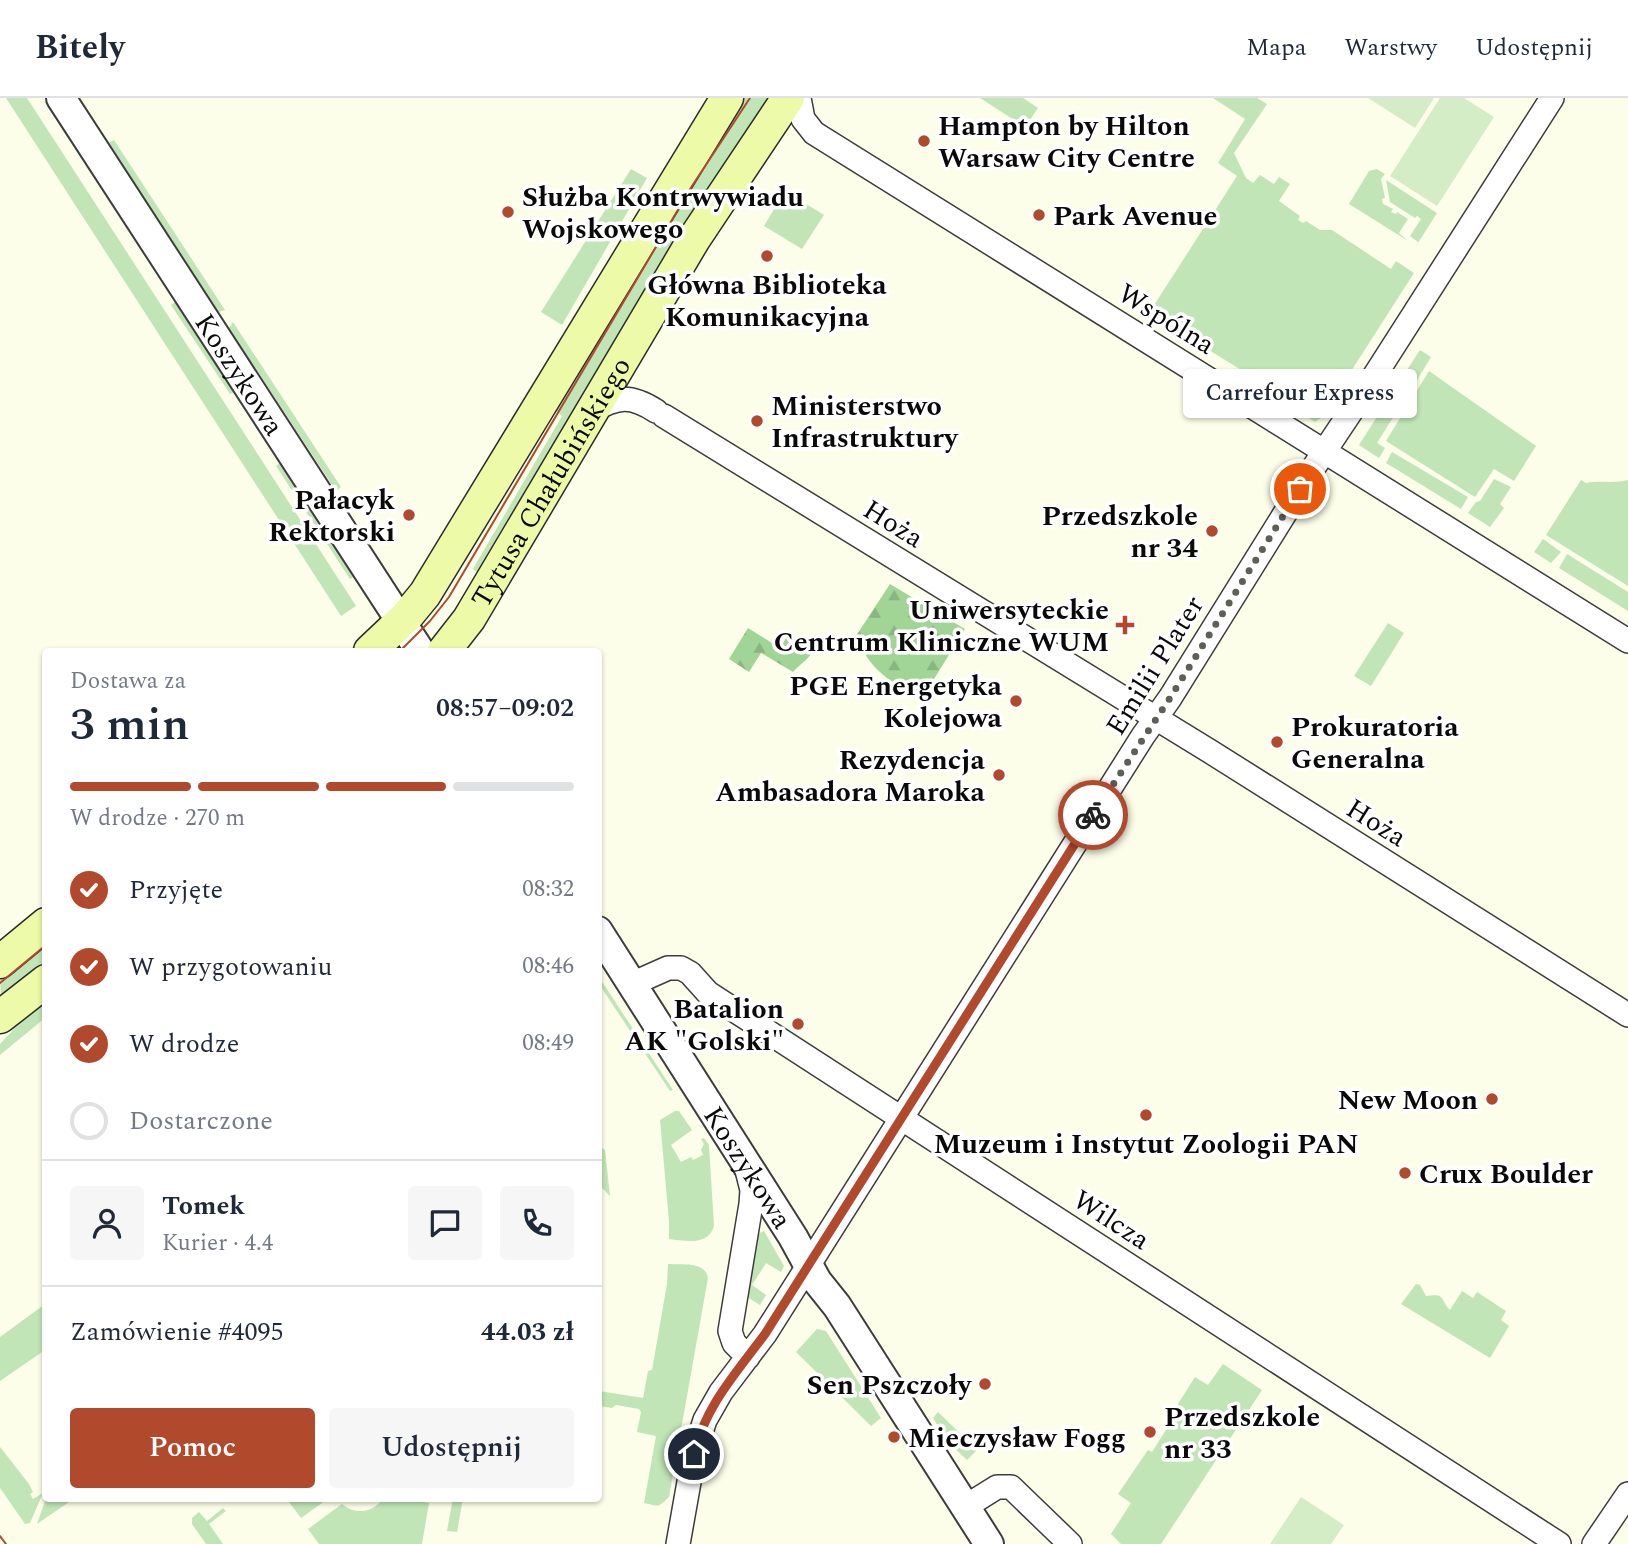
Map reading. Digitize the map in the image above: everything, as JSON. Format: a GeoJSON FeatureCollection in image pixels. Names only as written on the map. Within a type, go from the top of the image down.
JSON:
{"type":"FeatureCollection","features":[{"type":"Feature","properties":{"kind":"main road","name":"Tytusa Chałubińskiego"},"geometry":{"type":"LineString","coordinates":[[373,648],[401,622],[433,580],[727,98]]}},
{"type":"Feature","properties":{"kind":"main road","name":"Tytusa Chałubińskiego"},"geometry":{"type":"LineString","coordinates":[[446,648],[469,619],[694,239],[788,98]]}},
{"type":"Feature","properties":{"kind":"main road"},"geometry":{"type":"LineString","coordinates":[[0,962],[42,928]]}},
{"type":"Feature","properties":{"kind":"main road"},"geometry":{"type":"LineString","coordinates":[[0,1017],[42,984]]}},
{"type":"Feature","properties":{"kind":"street","name":"Koszykowa"},"geometry":{"type":"LineString","coordinates":[[61,98],[418,648]]}},
{"type":"Feature","properties":{"kind":"street","name":"Wspólna"},"geometry":{"type":"LineString","coordinates":[[799,98],[803,118],[814,133],[1628,641]]}},
{"type":"Feature","properties":{"kind":"street","name":"Emilii Plater"},"geometry":{"type":"LineString","coordinates":[[678,1544],[698,1436],[714,1404],[808,1265],[1323,452],[1552,98]]}},
{"type":"Feature","properties":{"kind":"street","name":"Hoża"},"geometry":{"type":"LineString","coordinates":[[592,411],[607,402],[625,399],[640,401],[1156,719],[1628,1015]]}},
{"type":"Feature","properties":{"kind":"street","name":"Koszykowa"},"geometry":{"type":"LineString","coordinates":[[602,937],[808,1265],[989,1544]]}},
{"type":"Feature","properties":{"kind":"street","name":"Wilcza"},"geometry":{"type":"LineString","coordinates":[[632,984],[668,968],[687,970],[711,995],[1559,1544]]}},
{"type":"Feature","properties":{"kind":"street"},"geometry":{"type":"LineString","coordinates":[[740,1153],[750,1181],[751,1204],[730,1331],[734,1343],[748,1357]]}},
{"type":"Feature","properties":{"kind":"street"},"geometry":{"type":"LineString","coordinates":[[965,1507],[997,1488],[1011,1487],[1070,1544]]}},
{"type":"Feature","properties":{"kind":"street"},"geometry":{"type":"LineString","coordinates":[[1594,1544],[1628,1494]]}},
{"type":"Feature","properties":{"kind":"green space"},"geometry":{"type":"Polygon","coordinates":[[[6,98],[27,98],[356,606],[341,616],[6,98]]]}},
{"type":"Feature","properties":{"kind":"green space"},"geometry":{"type":"Polygon","coordinates":[[[744,98],[768,98],[693,211],[480,574],[473,569],[562,416],[556,411],[552,417],[548,415],[744,98]]]}},
{"type":"Feature","properties":{"kind":"green space"},"geometry":{"type":"Polygon","coordinates":[[[980,98],[1023,98],[1038,108],[1025,127],[980,98]]]}},
{"type":"Feature","properties":{"kind":"green space"},"geometry":{"type":"Polygon","coordinates":[[[1213,98],[1257,98],[1267,104],[1234,153],[1246,178],[1253,183],[1260,175],[1274,184],[1279,177],[1290,184],[1279,201],[1300,216],[1298,220],[1303,223],[1306,221],[1320,230],[1332,230],[1391,269],[1396,261],[1414,273],[1321,418],[1315,422],[1249,381],[1251,376],[1149,313],[1237,176],[1218,163],[1245,119],[1213,98]]]}},
{"type":"Feature","properties":{"kind":"green space"},"geometry":{"type":"Polygon","coordinates":[[[1368,98],[1434,98],[1415,128],[1368,98]]]}},
{"type":"Feature","properties":{"kind":"green space"},"geometry":{"type":"Polygon","coordinates":[[[1440,98],[1464,98],[1494,117],[1437,206],[1390,176],[1440,98]]]}},
{"type":"Feature","properties":{"kind":"green space"},"geometry":{"type":"Polygon","coordinates":[[[114,140],[225,310],[219,312],[108,143],[114,140]]]}},
{"type":"Feature","properties":{"kind":"green space"},"geometry":{"type":"Polygon","coordinates":[[[631,169],[647,178],[562,325],[541,312],[631,169]]]}},
{"type":"Feature","properties":{"kind":"green space"},"geometry":{"type":"Polygon","coordinates":[[[1377,169],[1385,174],[1381,179],[1385,198],[1382,199],[1383,204],[1393,209],[1391,212],[1397,212],[1408,219],[1399,233],[1408,241],[1349,204],[1369,171],[1377,169]]]}},
{"type":"Feature","properties":{"kind":"green space"},"geometry":{"type":"Polygon","coordinates":[[[1386,180],[1437,213],[1416,246],[1418,242],[1410,236],[1421,219],[1390,202],[1386,180]]]}},
{"type":"Feature","properties":{"kind":"green space"},"geometry":{"type":"Polygon","coordinates":[[[785,191],[824,215],[802,249],[764,226],[785,191]]]}},
{"type":"Feature","properties":{"kind":"green space"},"geometry":{"type":"Polygon","coordinates":[[[175,302],[234,392],[230,394],[171,305],[175,302]]]}},
{"type":"Feature","properties":{"kind":"green space"},"geometry":{"type":"Polygon","coordinates":[[[233,322],[341,487],[336,491],[229,328],[233,322]]]}},
{"type":"Feature","properties":{"kind":"green space"},"geometry":{"type":"Polygon","coordinates":[[[1420,350],[1431,357],[1411,390],[1399,382],[1420,350]]]}},
{"type":"Feature","properties":{"kind":"green space"},"geometry":{"type":"Polygon","coordinates":[[[1429,371],[1536,446],[1514,481],[1494,469],[1475,497],[1386,441],[1429,371]]]}},
{"type":"Feature","properties":{"kind":"green space"},"geometry":{"type":"Polygon","coordinates":[[[1394,390],[1406,397],[1377,443],[1385,448],[1379,458],[1359,445],[1394,390]]]}},
{"type":"Feature","properties":{"kind":"green space"},"geometry":{"type":"Polygon","coordinates":[[[1392,452],[1468,497],[1461,509],[1386,463],[1392,452]]]}},
{"type":"Feature","properties":{"kind":"green space"},"geometry":{"type":"Polygon","coordinates":[[[280,463],[354,577],[350,579],[276,466],[280,463]]]}},
{"type":"Feature","properties":{"kind":"green space"},"geometry":{"type":"Polygon","coordinates":[[[1494,479],[1511,487],[1500,504],[1504,508],[1490,527],[1468,513],[1476,502],[1480,501],[1494,479]]]}},
{"type":"Feature","properties":{"kind":"green space"},"geometry":{"type":"Polygon","coordinates":[[[1581,480],[1586,483],[1628,480],[1628,586],[1546,535],[1581,480]]]}},
{"type":"Feature","properties":{"kind":"green space"},"geometry":{"type":"Polygon","coordinates":[[[1543,539],[1561,552],[1551,563],[1534,552],[1543,539]]]}},
{"type":"Feature","properties":{"kind":"green space"},"geometry":{"type":"Polygon","coordinates":[[[1567,554],[1628,592],[1628,611],[1559,568],[1567,554]]]}},
{"type":"Feature","properties":{"kind":"green space"},"geometry":{"type":"Polygon","coordinates":[[[890,584],[965,629],[921,700],[882,674],[867,658],[856,636],[890,584]]]}},
{"type":"Feature","properties":{"kind":"green space"},"geometry":{"type":"Polygon","coordinates":[[[1388,623],[1404,633],[1371,686],[1354,676],[1388,623]]]}},
{"type":"Feature","properties":{"kind":"green space"},"geometry":{"type":"Polygon","coordinates":[[[748,628],[780,648],[789,633],[806,644],[811,638],[815,647],[793,672],[761,653],[749,672],[729,659],[748,628]]]}},
{"type":"Feature","properties":{"kind":"green space"},"geometry":{"type":"Polygon","coordinates":[[[42,943],[42,966],[1,1000],[0,978],[42,943]]]}},
{"type":"Feature","properties":{"kind":"green space"},"geometry":{"type":"Polygon","coordinates":[[[602,982],[673,1090],[670,1091],[602,989],[602,982]]]}},
{"type":"Feature","properties":{"kind":"green space"},"geometry":{"type":"Polygon","coordinates":[[[42,1003],[42,1020],[0,1055],[0,1044],[42,1003]]]}},
{"type":"Feature","properties":{"kind":"green space"},"geometry":{"type":"Polygon","coordinates":[[[679,1111],[692,1130],[671,1145],[681,1162],[703,1155],[701,1150],[704,1144],[701,1139],[704,1138],[709,1145],[714,1226],[707,1237],[696,1241],[669,1239],[660,1120],[679,1111]]]}},
{"type":"Feature","properties":{"kind":"green space"},"geometry":{"type":"Polygon","coordinates":[[[602,1148],[605,1150],[610,1196],[602,1188],[602,1148]]]}},
{"type":"Feature","properties":{"kind":"green space"},"geometry":{"type":"Polygon","coordinates":[[[764,1231],[784,1266],[781,1272],[766,1263],[752,1285],[766,1295],[760,1305],[749,1298],[747,1293],[758,1234],[764,1231]]]}},
{"type":"Feature","properties":{"kind":"green space"},"geometry":{"type":"Polygon","coordinates":[[[668,1264],[698,1266],[708,1278],[669,1497],[656,1506],[644,1503],[656,1436],[637,1432],[641,1412],[639,1409],[616,1405],[612,1408],[602,1406],[602,1391],[643,1398],[648,1371],[652,1370],[668,1264]]]}},
{"type":"Feature","properties":{"kind":"green space"},"geometry":{"type":"Polygon","coordinates":[[[1416,1284],[1420,1285],[1426,1296],[1441,1297],[1450,1310],[1462,1291],[1473,1298],[1477,1292],[1506,1311],[1501,1320],[1509,1326],[1490,1358],[1401,1304],[1416,1284]]]}},
{"type":"Feature","properties":{"kind":"green space"},"geometry":{"type":"Polygon","coordinates":[[[42,1306],[42,1352],[0,1381],[0,1337],[42,1306]]]}},
{"type":"Feature","properties":{"kind":"green space"},"geometry":{"type":"Polygon","coordinates":[[[817,1329],[826,1331],[881,1418],[871,1426],[796,1352],[817,1329]]]}},
{"type":"Feature","properties":{"kind":"green space"},"geometry":{"type":"Polygon","coordinates":[[[1223,1364],[1262,1390],[1161,1544],[1121,1544],[1111,1534],[1131,1503],[1118,1494],[1148,1450],[1152,1452],[1169,1425],[1166,1423],[1195,1377],[1208,1385],[1223,1364]]]}},
{"type":"Feature","properties":{"kind":"green space"},"geometry":{"type":"Polygon","coordinates":[[[938,1412],[977,1450],[967,1460],[948,1442],[933,1418],[938,1412]]]}},
{"type":"Feature","properties":{"kind":"green space"},"geometry":{"type":"Polygon","coordinates":[[[0,1447],[29,1484],[33,1499],[42,1494],[30,1523],[25,1524],[0,1488],[0,1447]]]}},
{"type":"Feature","properties":{"kind":"green space"},"geometry":{"type":"Polygon","coordinates":[[[1301,1497],[1344,1525],[1331,1544],[1270,1544],[1301,1497]]]}},
{"type":"Feature","properties":{"kind":"green space"},"geometry":{"type":"Polygon","coordinates":[[[45,1502],[69,1502],[37,1524],[45,1502]]]}},
{"type":"Feature","properties":{"kind":"green space"},"geometry":{"type":"Polygon","coordinates":[[[289,1502],[323,1502],[301,1518],[289,1502]]]}},
{"type":"Feature","properties":{"kind":"green space"},"geometry":{"type":"Polygon","coordinates":[[[380,1502],[429,1503],[422,1544],[319,1544],[308,1529],[342,1504],[359,1511],[375,1507],[380,1502]]]}},
{"type":"Feature","properties":{"kind":"green space"},"geometry":{"type":"Polygon","coordinates":[[[452,1502],[462,1502],[457,1532],[447,1531],[452,1502]]]}},
{"type":"Feature","properties":{"kind":"green space"},"geometry":{"type":"Polygon","coordinates":[[[223,1508],[226,1511],[209,1524],[223,1544],[206,1544],[192,1524],[192,1518],[199,1512],[207,1521],[223,1508]]]}},
{"type":"Feature","properties":{"kind":"tram line"},"geometry":{"type":"LineString","coordinates":[[403,648],[449,597],[692,186],[750,98]]}},
{"type":"Feature","properties":{"kind":"tram line"},"geometry":{"type":"LineString","coordinates":[[0,983],[42,948]]}},
{"type":"Feature","properties":{"kind":"tram line"},"geometry":{"type":"LineString","coordinates":[[0,1536],[6,1544]]}},
{"type":"Feature","properties":{"kind":"way so far"},"geometry":{"type":"LineString","coordinates":[[1093,815],[1170,698],[1300,489]]}},
{"type":"Feature","properties":{"kind":"place","name":"Hampton by Hilton Warsaw City Centre"},"geometry":{"type":"Point","coordinates":[924,141]}},
{"type":"Feature","properties":{"kind":"place","name":"Służba Kontrwywiadu Wojskowego"},"geometry":{"type":"Point","coordinates":[508,212]}},
{"type":"Feature","properties":{"kind":"place","name":"Park Avenue"},"geometry":{"type":"Point","coordinates":[1039,215]}},
{"type":"Feature","properties":{"kind":"place","name":"Główna Biblioteka Komunikacyjna"},"geometry":{"type":"Point","coordinates":[767,256]}},
{"type":"Feature","properties":{"kind":"place","name":"Ministerstwo Infrastruktury"},"geometry":{"type":"Point","coordinates":[757,421]}},
{"type":"Feature","properties":{"kind":"place","name":"Carrefour Express"},"geometry":{"type":"Point","coordinates":[1300,489]}},
{"type":"Feature","properties":{"kind":"place","name":"Pałacyk Rektorski"},"geometry":{"type":"Point","coordinates":[409,515]}},
{"type":"Feature","properties":{"kind":"place","name":"Przedszkole nr 34"},"geometry":{"type":"Point","coordinates":[1212,531]}},
{"type":"Feature","properties":{"kind":"place","name":"Uniwersyteckie Centrum Kliniczne WUM"},"geometry":{"type":"Point","coordinates":[1125,625]}},
{"type":"Feature","properties":{"kind":"place","name":"PGE Energetyka Kolejowa"},"geometry":{"type":"Point","coordinates":[1016,701]}},
{"type":"Feature","properties":{"kind":"place","name":"Prokuratoria Generalna"},"geometry":{"type":"Point","coordinates":[1277,742]}},
{"type":"Feature","properties":{"kind":"place","name":"Rezydencja Ambasadora Maroka"},"geometry":{"type":"Point","coordinates":[999,775]}},
{"type":"Feature","properties":{"kind":"place","name":"Batalion AK \"Golski\""},"geometry":{"type":"Point","coordinates":[798,1024]}},
{"type":"Feature","properties":{"kind":"place","name":"New Moon"},"geometry":{"type":"Point","coordinates":[1492,1099]}},
{"type":"Feature","properties":{"kind":"place","name":"Muzeum i Instytut Zoologii PAN"},"geometry":{"type":"Point","coordinates":[1146,1115]}},
{"type":"Feature","properties":{"kind":"place","name":"Crux Boulder"},"geometry":{"type":"Point","coordinates":[1405,1173]}},
{"type":"Feature","properties":{"kind":"place","name":"Sen Pszczoły"},"geometry":{"type":"Point","coordinates":[985,1384]}},
{"type":"Feature","properties":{"kind":"place","name":"Przedszkole nr 33"},"geometry":{"type":"Point","coordinates":[1150,1432]}},
{"type":"Feature","properties":{"kind":"place","name":"Mieczysław Fogg"},"geometry":{"type":"Point","coordinates":[894,1437]}},
{"type":"Feature","properties":{"kind":"route"},"geometry":{"type":"LineString","coordinates":[[694,1454],[698,1436],[714,1404],[765,1334],[1093,815]]}}]}
